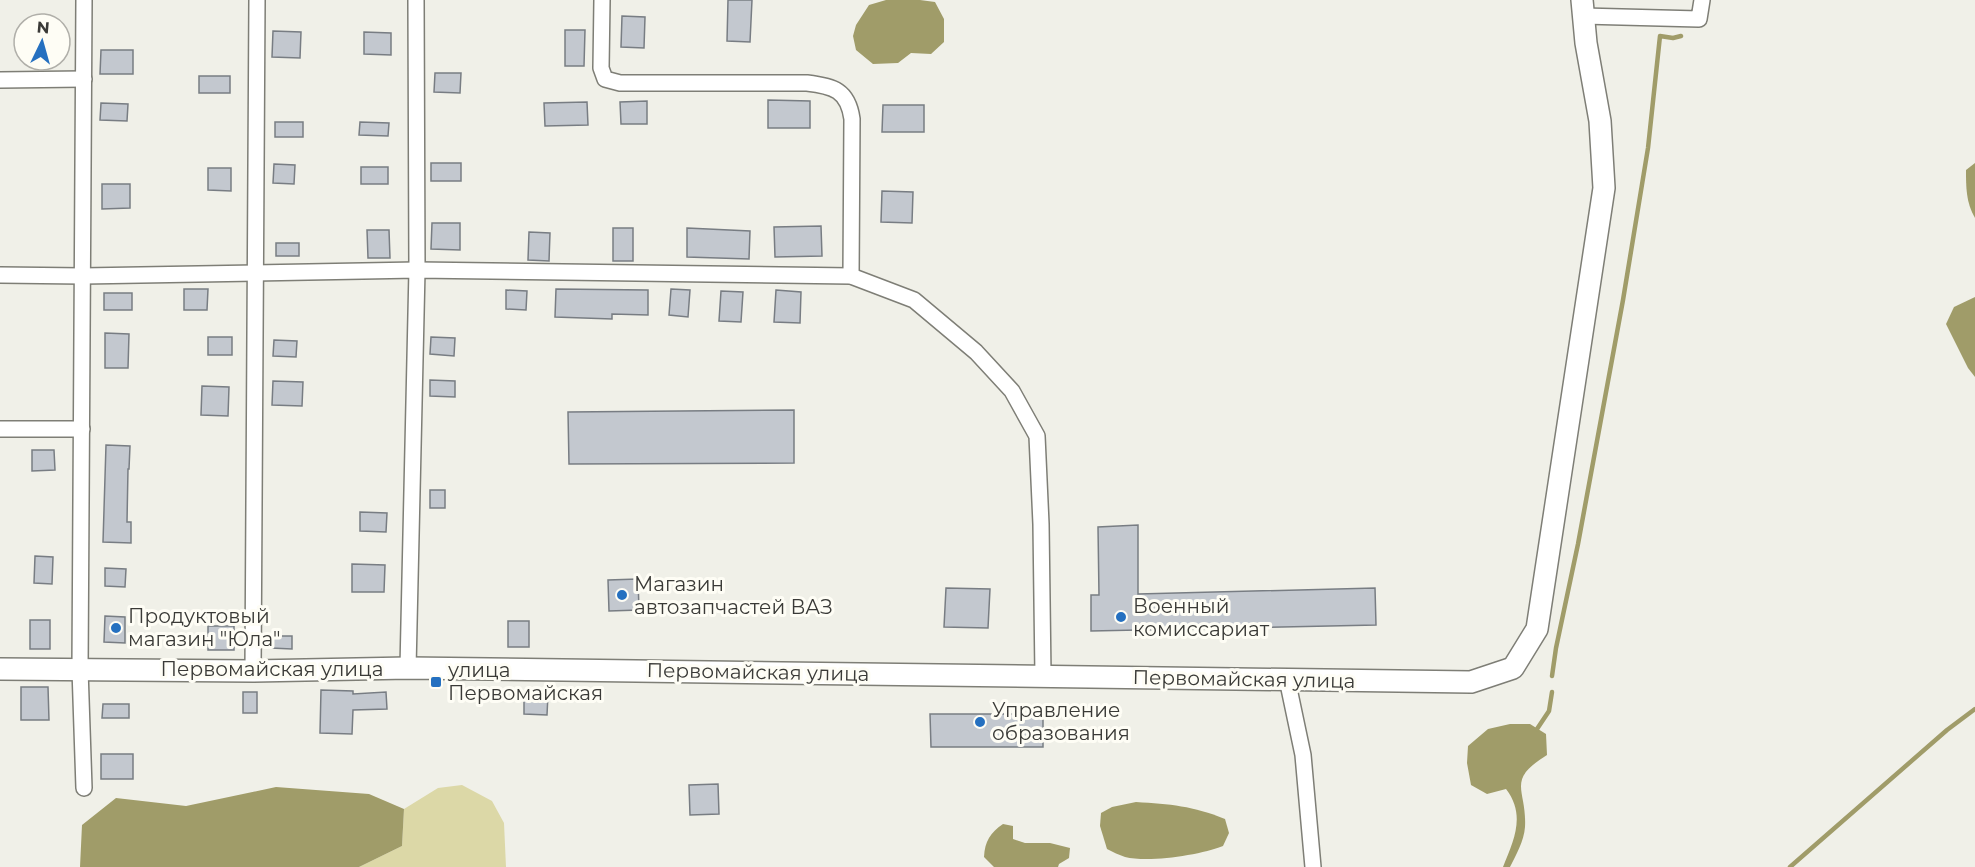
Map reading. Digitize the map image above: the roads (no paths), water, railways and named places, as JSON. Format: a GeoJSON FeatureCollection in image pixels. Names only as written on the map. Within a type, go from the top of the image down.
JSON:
{"type":"FeatureCollection","features":[{"type":"Feature","properties":{"kind":"street"},"geometry":{"type":"LineString","coordinates":[[84,0],[80,669],[84,788]]}},
{"type":"Feature","properties":{"kind":"street"},"geometry":{"type":"LineString","coordinates":[[253,671],[257,0]]}},
{"type":"Feature","properties":{"kind":"street"},"geometry":{"type":"LineString","coordinates":[[408,668],[417,270],[416,0]]}},
{"type":"Feature","properties":{"kind":"street"},"geometry":{"type":"LineString","coordinates":[[602,0],[601,68],[605,79],[620,83],[807,83],[829,86],[842,94],[850,107],[852,119],[851,276]]}},
{"type":"Feature","properties":{"kind":"street"},"geometry":{"type":"LineString","coordinates":[[1582,8],[1699,19],[1702,0]]}},
{"type":"Feature","properties":{"kind":"street","name":"Первомайская улица"},"geometry":{"type":"LineString","coordinates":[[0,669],[253,671],[408,668],[1471,682],[1513,668],[1538,629],[1604,188],[1600,121],[1582,8]]}},
{"type":"Feature","properties":{"kind":"street"},"geometry":{"type":"LineString","coordinates":[[0,80],[84,79]]}},
{"type":"Feature","properties":{"kind":"street"},"geometry":{"type":"LineString","coordinates":[[0,274],[83,276],[417,270],[851,276],[914,300],[976,352],[1012,391],[1037,436],[1043,676]]}},
{"type":"Feature","properties":{"kind":"street"},"geometry":{"type":"LineString","coordinates":[[0,429],[82,429]]}},
{"type":"Feature","properties":{"kind":"street"},"geometry":{"type":"LineString","coordinates":[[1287,680],[1303,755],[1313,867]]}},
{"type":"Feature","properties":{"kind":"waterway"},"geometry":{"type":"LineString","coordinates":[[1552,676],[1623,300],[1648,148],[1660,36],[1673,38],[1681,36]]}},
{"type":"Feature","properties":{"kind":"waterway"},"geometry":{"type":"LineString","coordinates":[[1537,729],[1549,711],[1552,692]]}},
{"type":"Feature","properties":{"kind":"waterway"},"geometry":{"type":"LineString","coordinates":[[1790,867],[1947,730],[1975,709]]}},
{"type":"Feature","properties":{"kind":"place","name":"Магазин автозапчастей ВАЗ"},"geometry":{"type":"Point","coordinates":[622,595]}},
{"type":"Feature","properties":{"kind":"place","name":"Военный комиссариат"},"geometry":{"type":"Point","coordinates":[1121,617]}},
{"type":"Feature","properties":{"kind":"place","name":"Продуктовый магазин \"Юла\""},"geometry":{"type":"Point","coordinates":[116,628]}},
{"type":"Feature","properties":{"kind":"place","name":"улица Первомайская"},"geometry":{"type":"Point","coordinates":[436,682]}},
{"type":"Feature","properties":{"kind":"place","name":"Управление образования"},"geometry":{"type":"Point","coordinates":[980,722]}}]}
